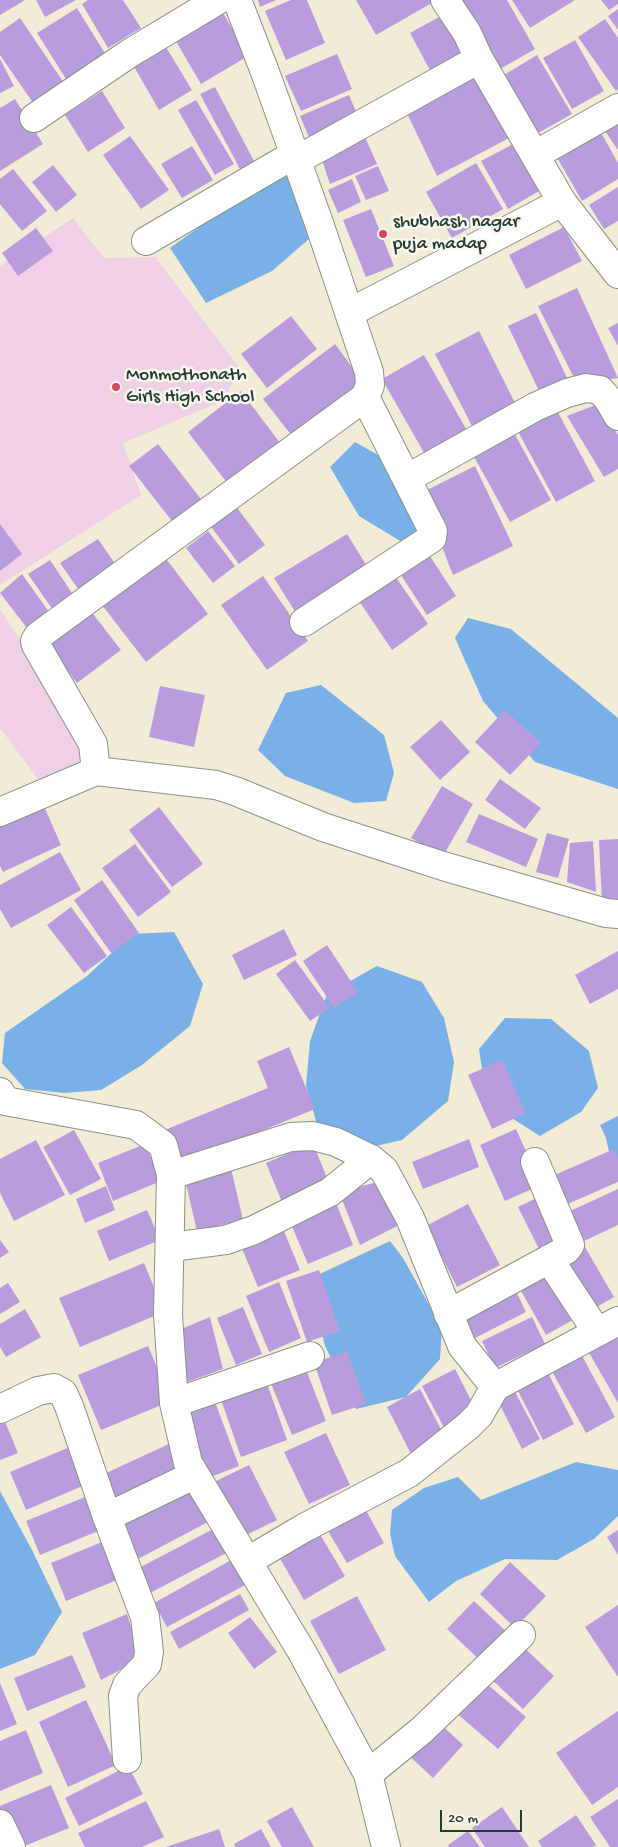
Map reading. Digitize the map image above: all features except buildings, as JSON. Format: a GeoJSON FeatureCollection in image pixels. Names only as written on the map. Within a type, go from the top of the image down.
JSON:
{"type":"FeatureCollection","features":[{"type":"Feature","properties":{"kind":"street"},"geometry":{"type":"LineString","coordinates":[[34,118],[130,53],[218,0]]}},
{"type":"Feature","properties":{"kind":"street"},"geometry":{"type":"LineString","coordinates":[[96,771],[93,744],[36,645],[35,641],[38,636],[365,397],[370,385],[369,372],[296,157],[237,0]]}},
{"type":"Feature","properties":{"kind":"street"},"geometry":{"type":"LineString","coordinates":[[445,0],[467,34],[479,59],[562,202],[618,274]]}},
{"type":"Feature","properties":{"kind":"street"},"geometry":{"type":"LineString","coordinates":[[146,241],[296,157],[479,59]]}},
{"type":"Feature","properties":{"kind":"street"},"geometry":{"type":"LineString","coordinates":[[535,155],[618,108]]}},
{"type":"Feature","properties":{"kind":"street"},"geometry":{"type":"LineString","coordinates":[[349,312],[562,202]]}},
{"type":"Feature","properties":{"kind":"street"},"geometry":{"type":"LineString","coordinates":[[408,478],[535,408],[567,393],[586,388],[600,390],[618,416]]}},
{"type":"Feature","properties":{"kind":"street"},"geometry":{"type":"LineString","coordinates":[[304,622],[432,538],[433,531],[408,478],[365,397]]}},
{"type":"Feature","properties":{"kind":"street"},"geometry":{"type":"LineString","coordinates":[[0,812],[96,771],[225,788],[323,827],[434,863],[606,913],[618,914]]}},
{"type":"Feature","properties":{"kind":"street"},"geometry":{"type":"LineString","coordinates":[[2,1099],[136,1125],[163,1145],[171,1175],[168,1315],[174,1403],[188,1463],[302,1652],[368,1774],[386,1847]]}},
{"type":"Feature","properties":{"kind":"street"},"geometry":{"type":"LineString","coordinates":[[171,1175],[291,1137],[313,1136],[336,1142],[371,1159],[384,1170],[410,1218],[462,1346],[495,1387]]}},
{"type":"Feature","properties":{"kind":"street"},"geometry":{"type":"LineString","coordinates":[[170,1247],[226,1240],[254,1230],[330,1192],[371,1159]]}},
{"type":"Feature","properties":{"kind":"street"},"geometry":{"type":"LineString","coordinates":[[448,1314],[549,1259],[570,1245],[535,1162]]}},
{"type":"Feature","properties":{"kind":"street"},"geometry":{"type":"LineString","coordinates":[[248,1560],[304,1528],[409,1473],[479,1415],[495,1387],[608,1326],[549,1259]]}},
{"type":"Feature","properties":{"kind":"street"},"geometry":{"type":"LineString","coordinates":[[174,1403],[310,1356]]}},
{"type":"Feature","properties":{"kind":"street"},"geometry":{"type":"LineString","coordinates":[[0,1409],[38,1391],[54,1388],[63,1394],[145,1616],[149,1652],[147,1664],[124,1690],[127,1759]]}},
{"type":"Feature","properties":{"kind":"street"},"geometry":{"type":"LineString","coordinates":[[107,1516],[194,1475]]}},
{"type":"Feature","properties":{"kind":"street"},"geometry":{"type":"LineString","coordinates":[[368,1774],[422,1730],[521,1635]]}},
{"type":"Feature","properties":{"kind":"street"},"geometry":{"type":"LineString","coordinates":[[0,1824],[11,1847]]}},
{"type":"Feature","properties":{"kind":"shaded area","name":"Monmothonath Girls High School"},"geometry":{"type":"Polygon","coordinates":[[[73,218],[104,258],[155,257],[242,371],[220,402],[123,443],[141,495],[0,585],[0,266],[73,218]]]}},
{"type":"Feature","properties":{"kind":"shaded area"},"geometry":{"type":"Polygon","coordinates":[[[0,609],[90,747],[89,766],[41,783],[0,728],[0,609]]]}},
{"type":"Feature","properties":{"kind":"water"},"geometry":{"type":"Polygon","coordinates":[[[287,176],[309,239],[272,271],[206,303],[170,248],[234,202],[287,176]]]}},
{"type":"Feature","properties":{"kind":"water"},"geometry":{"type":"Polygon","coordinates":[[[355,442],[394,464],[430,529],[415,550],[359,516],[330,467],[355,442]]]}},
{"type":"Feature","properties":{"kind":"water"},"geometry":{"type":"Polygon","coordinates":[[[468,618],[511,629],[618,718],[618,789],[535,762],[483,701],[455,638],[468,618]]]}},
{"type":"Feature","properties":{"kind":"water"},"geometry":{"type":"Polygon","coordinates":[[[321,685],[384,735],[394,773],[386,801],[354,803],[285,776],[258,750],[286,693],[321,685]]]}},
{"type":"Feature","properties":{"kind":"water"},"geometry":{"type":"Polygon","coordinates":[[[174,932],[203,984],[190,1026],[142,1065],[101,1090],[65,1093],[25,1089],[2,1063],[5,1033],[87,976],[132,934],[174,932]]]}},
{"type":"Feature","properties":{"kind":"water"},"geometry":{"type":"Polygon","coordinates":[[[377,966],[422,982],[444,1018],[454,1062],[448,1101],[402,1140],[375,1146],[318,1128],[306,1086],[310,1041],[327,994],[377,966]]]}},
{"type":"Feature","properties":{"kind":"water"},"geometry":{"type":"Polygon","coordinates":[[[505,1018],[551,1019],[589,1051],[598,1088],[581,1112],[540,1136],[510,1117],[482,1069],[479,1049],[505,1018]]]}},
{"type":"Feature","properties":{"kind":"water"},"geometry":{"type":"Polygon","coordinates":[[[618,1116],[618,1182],[615,1179],[606,1138],[600,1125],[618,1116]]]}},
{"type":"Feature","properties":{"kind":"water"},"geometry":{"type":"Polygon","coordinates":[[[390,1241],[403,1258],[442,1328],[440,1359],[406,1397],[356,1409],[325,1346],[309,1279],[390,1241]]]}},
{"type":"Feature","properties":{"kind":"water"},"geometry":{"type":"Polygon","coordinates":[[[576,1462],[618,1470],[618,1516],[594,1539],[557,1560],[505,1559],[456,1581],[429,1602],[395,1556],[390,1534],[392,1510],[424,1488],[458,1477],[481,1500],[576,1462]]]}},
{"type":"Feature","properties":{"kind":"water"},"geometry":{"type":"Polygon","coordinates":[[[0,1491],[32,1550],[62,1612],[35,1655],[0,1669],[0,1491]]]}},
{"type":"Feature","properties":{"kind":"place","name":"shubhash nagar puja madap"},"geometry":{"type":"Point","coordinates":[383,234]}},
{"type":"Feature","properties":{"kind":"place","name":"Monmothonath Girls High School"},"geometry":{"type":"Point","coordinates":[116,387]}}]}
